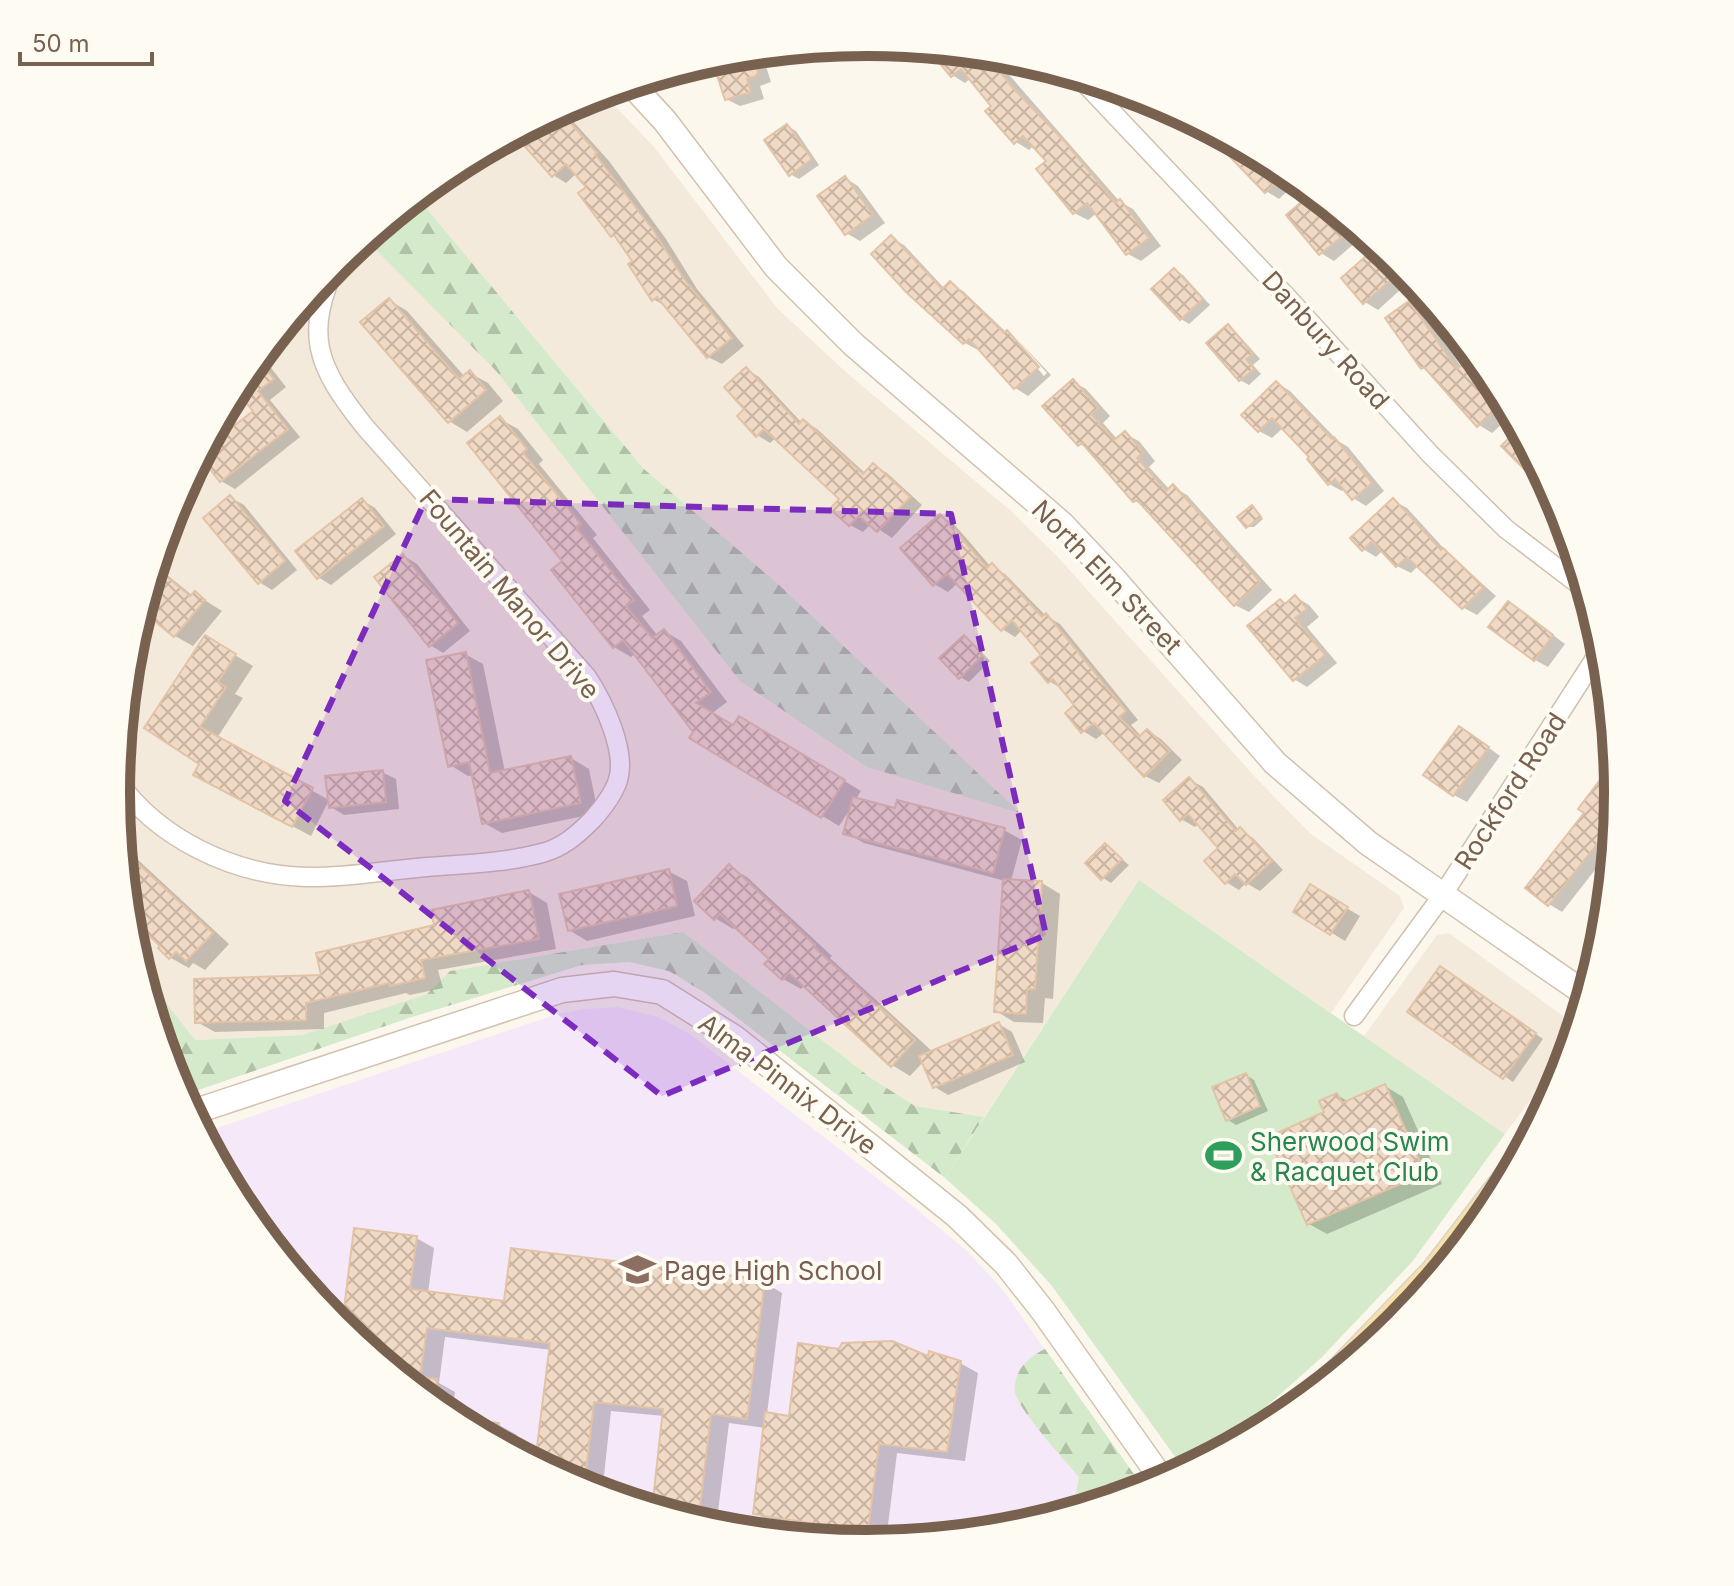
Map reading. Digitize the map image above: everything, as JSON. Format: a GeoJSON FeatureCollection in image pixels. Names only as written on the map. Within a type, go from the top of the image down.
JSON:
{"type":"FeatureCollection","features":[{"type":"Feature","properties":{"kind":"main road","name":"North Elm Street"},"geometry":{"type":"LineString","coordinates":[[639,92],[665,121],[776,267],[853,344],[1062,524],[1275,763],[1368,843],[1578,989]]}},
{"type":"Feature","properties":{"kind":"main road","name":"Alma Pinnix Drive"},"geometry":{"type":"LineString","coordinates":[[202,1109],[562,990],[614,984],[662,992],[735,1038],[957,1216],[1006,1264],[1043,1311],[1156,1471]]}},
{"type":"Feature","properties":{"kind":"street","name":"Danbury Road"},"geometry":{"type":"LineString","coordinates":[[1093,92],[1277,286],[1430,454],[1506,529],[1572,579]]}},
{"type":"Feature","properties":{"kind":"street","name":"Fountain Manor Drive"},"geometry":{"type":"LineString","coordinates":[[130,794],[151,816],[188,844],[216,857],[264,871],[304,877],[473,863],[543,853],[575,838],[598,814],[619,779],[612,726],[587,677],[339,395],[321,356],[312,309]]}},
{"type":"Feature","properties":{"kind":"street","name":"Rockford Road"},"geometry":{"type":"LineString","coordinates":[[1354,1016],[1442,896],[1592,663]]}},
{"type":"Feature","properties":{"kind":"highlighted area"},"geometry":{"type":"Polygon","coordinates":[[[426,499],[951,514],[1046,935],[662,1096],[285,801],[426,499]]]}},
{"type":"Feature","properties":{"kind":"shaded area"},"geometry":{"type":"Polygon","coordinates":[[[611,102],[654,147],[777,308],[847,373],[1011,511],[1056,555],[1257,779],[1311,834],[1400,896],[1404,908],[1331,1013],[1139,880],[984,1117],[915,1106],[871,1078],[683,932],[450,971],[427,994],[302,1035],[195,1040],[157,991],[136,889],[130,793],[132,745],[136,697],[155,602],[186,511],[229,424],[254,384],[313,307],[399,224],[375,249],[497,372],[1018,812],[778,584],[644,469],[422,205],[458,180],[541,132],[611,102]]]}},
{"type":"Feature","properties":{"kind":"shaded area"},"geometry":{"type":"Polygon","coordinates":[[[1449,933],[1568,1020],[1546,1080],[1505,1134],[1364,1036],[1437,935],[1449,933]]]}},
{"type":"Feature","properties":{"kind":"shaded area","name":"Page High School"},"geometry":{"type":"Polygon","coordinates":[[[618,1007],[658,1017],[690,1034],[966,1250],[1003,1290],[1135,1479],[1058,1505],[1011,1516],[963,1524],[867,1530],[771,1524],[723,1516],[630,1491],[585,1474],[498,1431],[418,1378],[381,1347],[313,1279],[282,1242],[254,1202],[212,1130],[558,1014],[618,1007]]]}},
{"type":"Feature","properties":{"kind":"green space"},"geometry":{"type":"Polygon","coordinates":[[[423,204],[644,469],[778,584],[1020,813],[867,767],[740,681],[497,372],[375,249],[423,204]]]}},
{"type":"Feature","properties":{"kind":"green space","name":"Sherwood Swim & Racquet Club"},"geometry":{"type":"Polygon","coordinates":[[[1139,880],[1505,1134],[1412,1262],[1321,1358],[1246,1424],[1178,1461],[1052,1286],[996,1224],[945,1178],[1139,880]]]}},
{"type":"Feature","properties":{"kind":"green space"},"geometry":{"type":"Polygon","coordinates":[[[683,932],[871,1078],[915,1106],[984,1117],[945,1178],[705,993],[669,971],[629,962],[582,965],[409,1018],[194,1092],[157,991],[195,1040],[302,1035],[427,994],[450,971],[683,932]]]}},
{"type":"Feature","properties":{"kind":"green space"},"geometry":{"type":"Polygon","coordinates":[[[1045,1349],[1137,1478],[1075,1500],[1079,1477],[1033,1422],[1015,1392],[1019,1371],[1033,1356],[1045,1349]]]}},
{"type":"Feature","properties":{"kind":"building"},"geometry":{"type":"Polygon","coordinates":[[[937,60],[997,68],[1066,143],[1115,203],[1120,199],[1149,238],[1126,255],[1087,203],[1073,214],[1036,169],[1046,161],[1023,136],[1014,144],[985,111],[991,106],[961,69],[951,77],[937,60]]]}},
{"type":"Feature","properties":{"kind":"building"},"geometry":{"type":"Polygon","coordinates":[[[756,65],[759,75],[747,79],[751,92],[725,100],[716,72],[756,65]]]}},
{"type":"Feature","properties":{"kind":"building"},"geometry":{"type":"Polygon","coordinates":[[[568,120],[597,153],[684,279],[732,338],[707,358],[657,297],[652,301],[628,264],[632,261],[578,193],[586,187],[566,164],[552,177],[522,143],[568,120]]]}},
{"type":"Feature","properties":{"kind":"building"},"geometry":{"type":"Polygon","coordinates":[[[787,124],[812,159],[789,176],[764,140],[787,124]]]}},
{"type":"Feature","properties":{"kind":"building"},"geometry":{"type":"Polygon","coordinates":[[[1232,153],[1277,181],[1265,193],[1229,156],[1232,153]]]}},
{"type":"Feature","properties":{"kind":"building"},"geometry":{"type":"Polygon","coordinates":[[[845,176],[873,215],[845,235],[817,196],[845,176]]]}},
{"type":"Feature","properties":{"kind":"building"},"geometry":{"type":"Polygon","coordinates":[[[1304,200],[1344,235],[1319,255],[1286,215],[1304,200]]]}},
{"type":"Feature","properties":{"kind":"building"},"geometry":{"type":"Polygon","coordinates":[[[891,235],[942,289],[950,281],[1004,333],[1007,330],[1039,367],[1014,389],[969,339],[963,344],[907,293],[871,254],[891,235]]]}},
{"type":"Feature","properties":{"kind":"building"},"geometry":{"type":"Polygon","coordinates":[[[1366,256],[1374,264],[1377,262],[1393,278],[1363,304],[1341,278],[1366,256]]]}},
{"type":"Feature","properties":{"kind":"building"},"geometry":{"type":"Polygon","coordinates":[[[1174,268],[1203,299],[1180,320],[1151,289],[1174,268]]]}},
{"type":"Feature","properties":{"kind":"building"},"geometry":{"type":"Polygon","coordinates":[[[389,298],[459,379],[470,370],[486,390],[448,423],[360,322],[389,298]]]}},
{"type":"Feature","properties":{"kind":"building"},"geometry":{"type":"Polygon","coordinates":[[[1409,301],[1457,369],[1462,365],[1481,385],[1496,410],[1477,427],[1424,367],[1421,369],[1385,318],[1409,301]]]}},
{"type":"Feature","properties":{"kind":"building"},"geometry":{"type":"Polygon","coordinates":[[[1228,324],[1253,354],[1246,359],[1254,369],[1239,381],[1206,343],[1228,324]]]}},
{"type":"Feature","properties":{"kind":"building"},"geometry":{"type":"Polygon","coordinates":[[[746,367],[799,424],[803,419],[863,474],[873,463],[910,497],[877,532],[859,516],[849,526],[830,509],[839,499],[764,429],[756,437],[737,416],[744,409],[724,387],[746,367]]]}},
{"type":"Feature","properties":{"kind":"building"},"geometry":{"type":"Polygon","coordinates":[[[265,368],[274,379],[258,391],[288,429],[220,482],[207,465],[224,434],[253,411],[244,400],[265,368]]]}},
{"type":"Feature","properties":{"kind":"building"},"geometry":{"type":"Polygon","coordinates":[[[1073,379],[1098,408],[1091,414],[1114,440],[1125,431],[1143,452],[1137,458],[1166,491],[1173,484],[1260,582],[1234,606],[1137,500],[1133,502],[1082,443],[1078,446],[1042,406],[1073,379]]]}},
{"type":"Feature","properties":{"kind":"building"},"geometry":{"type":"Polygon","coordinates":[[[1276,381],[1332,439],[1334,437],[1372,483],[1352,500],[1335,479],[1328,485],[1307,459],[1309,457],[1272,418],[1258,432],[1241,415],[1276,381]]]}},
{"type":"Feature","properties":{"kind":"building"},"geometry":{"type":"Polygon","coordinates":[[[500,416],[527,449],[523,453],[581,524],[577,528],[634,600],[626,606],[652,638],[664,629],[711,692],[696,703],[733,725],[739,716],[845,780],[821,818],[689,738],[693,732],[623,640],[613,648],[551,570],[562,561],[467,443],[500,416]]]}},
{"type":"Feature","properties":{"kind":"building"},"geometry":{"type":"Polygon","coordinates":[[[1511,436],[1533,478],[1501,446],[1511,436]]]}},
{"type":"Feature","properties":{"kind":"building"},"geometry":{"type":"Polygon","coordinates":[[[230,495],[285,561],[258,584],[203,518],[230,495]]]}},
{"type":"Feature","properties":{"kind":"building"},"geometry":{"type":"Polygon","coordinates":[[[362,498],[384,526],[317,579],[295,551],[362,498]]]}},
{"type":"Feature","properties":{"kind":"building"},"geometry":{"type":"Polygon","coordinates":[[[1393,498],[1441,550],[1443,548],[1484,587],[1462,609],[1407,557],[1396,567],[1372,541],[1362,551],[1350,538],[1393,498]]]}},
{"type":"Feature","properties":{"kind":"building"},"geometry":{"type":"Polygon","coordinates":[[[1252,505],[1261,517],[1246,528],[1237,517],[1252,505]]]}},
{"type":"Feature","properties":{"kind":"building"},"geometry":{"type":"Polygon","coordinates":[[[940,514],[987,568],[992,563],[1042,617],[1046,613],[1126,711],[1119,717],[1139,737],[1147,729],[1170,751],[1144,777],[1094,723],[1081,733],[1065,713],[1074,705],[1053,679],[1048,683],[1031,663],[1041,655],[1012,620],[1001,631],[947,574],[933,586],[900,548],[940,514]]]}},
{"type":"Feature","properties":{"kind":"building"},"geometry":{"type":"Polygon","coordinates":[[[403,554],[458,623],[429,647],[374,577],[403,554]]]}},
{"type":"Feature","properties":{"kind":"building"},"geometry":{"type":"Polygon","coordinates":[[[164,574],[190,596],[195,591],[205,600],[174,637],[151,618],[164,574]]]}},
{"type":"Feature","properties":{"kind":"building"},"geometry":{"type":"Polygon","coordinates":[[[1295,595],[1307,609],[1295,618],[1325,655],[1293,681],[1247,626],[1280,599],[1285,604],[1295,595]]]}},
{"type":"Feature","properties":{"kind":"building"},"geometry":{"type":"Polygon","coordinates":[[[1508,601],[1553,635],[1534,661],[1488,627],[1508,601]]]}},
{"type":"Feature","properties":{"kind":"building"},"geometry":{"type":"Polygon","coordinates":[[[205,635],[236,654],[218,682],[226,687],[200,727],[313,788],[292,827],[193,775],[199,764],[144,728],[205,635]]]}},
{"type":"Feature","properties":{"kind":"building"},"geometry":{"type":"Polygon","coordinates":[[[964,635],[983,655],[959,679],[939,658],[964,635]]]}},
{"type":"Feature","properties":{"kind":"building"},"geometry":{"type":"Polygon","coordinates":[[[466,652],[490,773],[571,756],[581,803],[482,824],[469,762],[448,767],[426,660],[466,652]]]}},
{"type":"Feature","properties":{"kind":"building"},"geometry":{"type":"Polygon","coordinates":[[[1459,726],[1489,747],[1453,796],[1423,775],[1459,726]]]}},
{"type":"Feature","properties":{"kind":"building"},"geometry":{"type":"Polygon","coordinates":[[[383,770],[386,802],[329,808],[325,776],[383,770]]]}},
{"type":"Feature","properties":{"kind":"building"},"geometry":{"type":"Polygon","coordinates":[[[1603,776],[1602,837],[1548,906],[1525,888],[1584,813],[1578,809],[1603,776]]]}},
{"type":"Feature","properties":{"kind":"building"},"geometry":{"type":"Polygon","coordinates":[[[1189,777],[1236,831],[1240,827],[1272,861],[1246,885],[1235,874],[1225,884],[1204,861],[1218,848],[1188,814],[1180,821],[1163,800],[1189,777]]]}},
{"type":"Feature","properties":{"kind":"building"},"geometry":{"type":"Polygon","coordinates":[[[853,797],[895,808],[897,800],[1005,828],[993,873],[843,834],[853,797]]]}},
{"type":"Feature","properties":{"kind":"building"},"geometry":{"type":"Polygon","coordinates":[[[1105,843],[1122,859],[1101,880],[1085,863],[1105,843]]]}},
{"type":"Feature","properties":{"kind":"building"},"geometry":{"type":"Polygon","coordinates":[[[134,860],[213,933],[186,961],[176,952],[169,959],[158,948],[160,946],[143,930],[134,860]]]}},
{"type":"Feature","properties":{"kind":"building"},"geometry":{"type":"Polygon","coordinates":[[[729,864],[915,1040],[891,1067],[789,973],[782,980],[764,964],[769,959],[720,914],[714,920],[694,901],[729,864]]]}},
{"type":"Feature","properties":{"kind":"building"},"geometry":{"type":"Polygon","coordinates":[[[669,869],[677,906],[568,931],[559,894],[669,869]]]}},
{"type":"Feature","properties":{"kind":"building"},"geometry":{"type":"Polygon","coordinates":[[[1003,879],[1042,881],[1035,989],[1027,989],[1026,1014],[994,1012],[1003,879]]]}},
{"type":"Feature","properties":{"kind":"building"},"geometry":{"type":"Polygon","coordinates":[[[1310,884],[1348,907],[1330,935],[1293,912],[1310,884]]]}},
{"type":"Feature","properties":{"kind":"building"},"geometry":{"type":"Polygon","coordinates":[[[529,890],[539,939],[421,960],[425,978],[390,986],[389,983],[306,1003],[306,1020],[195,1023],[194,979],[321,975],[316,953],[434,925],[431,910],[529,890]]]}},
{"type":"Feature","properties":{"kind":"building"},"geometry":{"type":"Polygon","coordinates":[[[1440,966],[1536,1033],[1503,1079],[1407,1012],[1440,966]]]}},
{"type":"Feature","properties":{"kind":"building"},"geometry":{"type":"Polygon","coordinates":[[[999,1022],[1013,1055],[933,1088],[919,1056],[999,1022]]]}},
{"type":"Feature","properties":{"kind":"building"},"geometry":{"type":"Polygon","coordinates":[[[1246,1073],[1260,1106],[1226,1121],[1212,1087],[1246,1073]]]}},
{"type":"Feature","properties":{"kind":"building"},"geometry":{"type":"Polygon","coordinates":[[[1385,1084],[1425,1173],[1307,1225],[1268,1137],[1324,1112],[1319,1101],[1337,1093],[1342,1103],[1385,1084]]]}},
{"type":"Feature","properties":{"kind":"building"},"geometry":{"type":"Polygon","coordinates":[[[354,1228],[417,1236],[410,1289],[504,1301],[511,1248],[765,1280],[747,1419],[711,1414],[699,1510],[653,1498],[663,1409],[594,1402],[586,1474],[536,1452],[550,1343],[427,1328],[420,1377],[437,1379],[436,1390],[381,1347],[344,1312],[354,1228]]]}},
{"type":"Feature","properties":{"kind":"building"},"geometry":{"type":"Polygon","coordinates":[[[892,1341],[928,1356],[929,1351],[961,1361],[947,1452],[879,1444],[868,1530],[753,1514],[765,1412],[789,1416],[798,1343],[839,1349],[842,1343],[892,1341]]]}},
{"type":"Feature","properties":{"kind":"building"},"geometry":{"type":"Polygon","coordinates":[[[482,1421],[499,1423],[498,1431],[482,1421]]]}},
{"type":"Feature","properties":{"kind":"place","name":"Sherwood Swim & Racquet Club"},"geometry":{"type":"Point","coordinates":[1224,1156]}},
{"type":"Feature","properties":{"kind":"place","name":"Page High School"},"geometry":{"type":"Point","coordinates":[638,1270]}}]}
